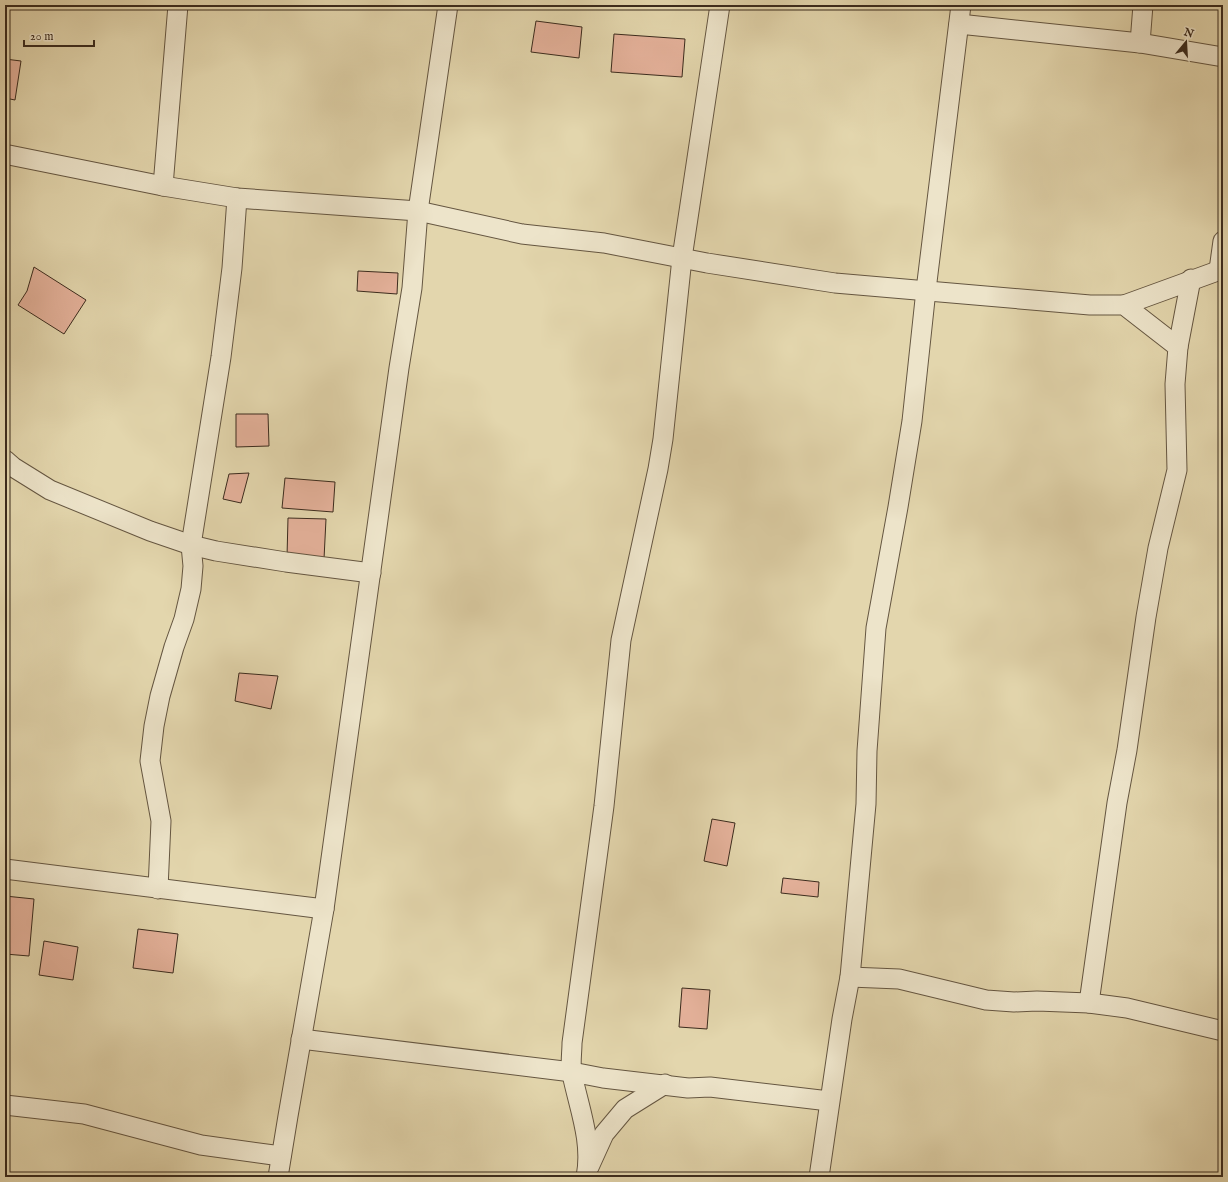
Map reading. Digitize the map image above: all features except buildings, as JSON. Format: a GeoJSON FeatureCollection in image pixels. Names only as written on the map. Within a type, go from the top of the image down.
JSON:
{"type":"FeatureCollection","features":[{"type":"Feature","properties":{"kind":"street"},"geometry":{"type":"LineString","coordinates":[[163,186],[178,5]]}},
{"type":"Feature","properties":{"kind":"street"},"geometry":{"type":"LineString","coordinates":[[278,1177],[324,909],[412,288],[418,211],[448,5]]}},
{"type":"Feature","properties":{"kind":"street"},"geometry":{"type":"LineString","coordinates":[[587,1173],[586,1130],[572,1072],[572,1043],[603,814],[621,640],[658,469],[663,439],[682,258],[720,5]]}},
{"type":"Feature","properties":{"kind":"street"},"geometry":{"type":"LineString","coordinates":[[819,1177],[842,1019],[850,977],[866,804],[868,736],[876,628],[912,421],[926,290],[961,5]]}},
{"type":"Feature","properties":{"kind":"street"},"geometry":{"type":"LineString","coordinates":[[1140,43],[1143,5]]}},
{"type":"Feature","properties":{"kind":"street"},"geometry":{"type":"LineString","coordinates":[[959,24],[1140,43],[1223,57]]}},
{"type":"Feature","properties":{"kind":"street"},"geometry":{"type":"LineString","coordinates":[[5,156],[163,186],[238,198],[418,211],[522,234],[604,243],[682,258],[835,283],[1090,305],[1124,305],[1221,269],[1223,241]]}},
{"type":"Feature","properties":{"kind":"street"},"geometry":{"type":"LineString","coordinates":[[158,888],[161,821],[150,761],[154,726],[160,696],[184,618],[191,589],[193,566],[191,545],[221,357],[232,268],[238,198]]}},
{"type":"Feature","properties":{"kind":"street"},"geometry":{"type":"LineString","coordinates":[[1089,1003],[1117,802],[1128,742],[1146,617],[1158,548],[1177,470],[1175,384],[1178,347],[1191,279]]}},
{"type":"Feature","properties":{"kind":"street"},"geometry":{"type":"LineString","coordinates":[[1124,305],[1178,347]]}},
{"type":"Feature","properties":{"kind":"street"},"geometry":{"type":"LineString","coordinates":[[5,460],[13,467],[50,490],[150,531],[191,545],[216,551],[286,562],[371,573]]}},
{"type":"Feature","properties":{"kind":"street"},"geometry":{"type":"LineString","coordinates":[[5,869],[324,909]]}},
{"type":"Feature","properties":{"kind":"street"},"geometry":{"type":"LineString","coordinates":[[850,977],[899,979],[986,1000],[1014,1002],[1037,1000],[1089,1003],[1127,1008],[1223,1031]]}},
{"type":"Feature","properties":{"kind":"street"},"geometry":{"type":"LineString","coordinates":[[301,1040],[572,1072],[604,1078],[665,1084],[688,1088],[710,1087],[830,1101]]}},
{"type":"Feature","properties":{"kind":"street"},"geometry":{"type":"LineString","coordinates":[[587,1173],[604,1134],[625,1109],[665,1084]]}},
{"type":"Feature","properties":{"kind":"street"},"geometry":{"type":"LineString","coordinates":[[5,1105],[84,1114],[201,1145],[281,1156]]}}]}
